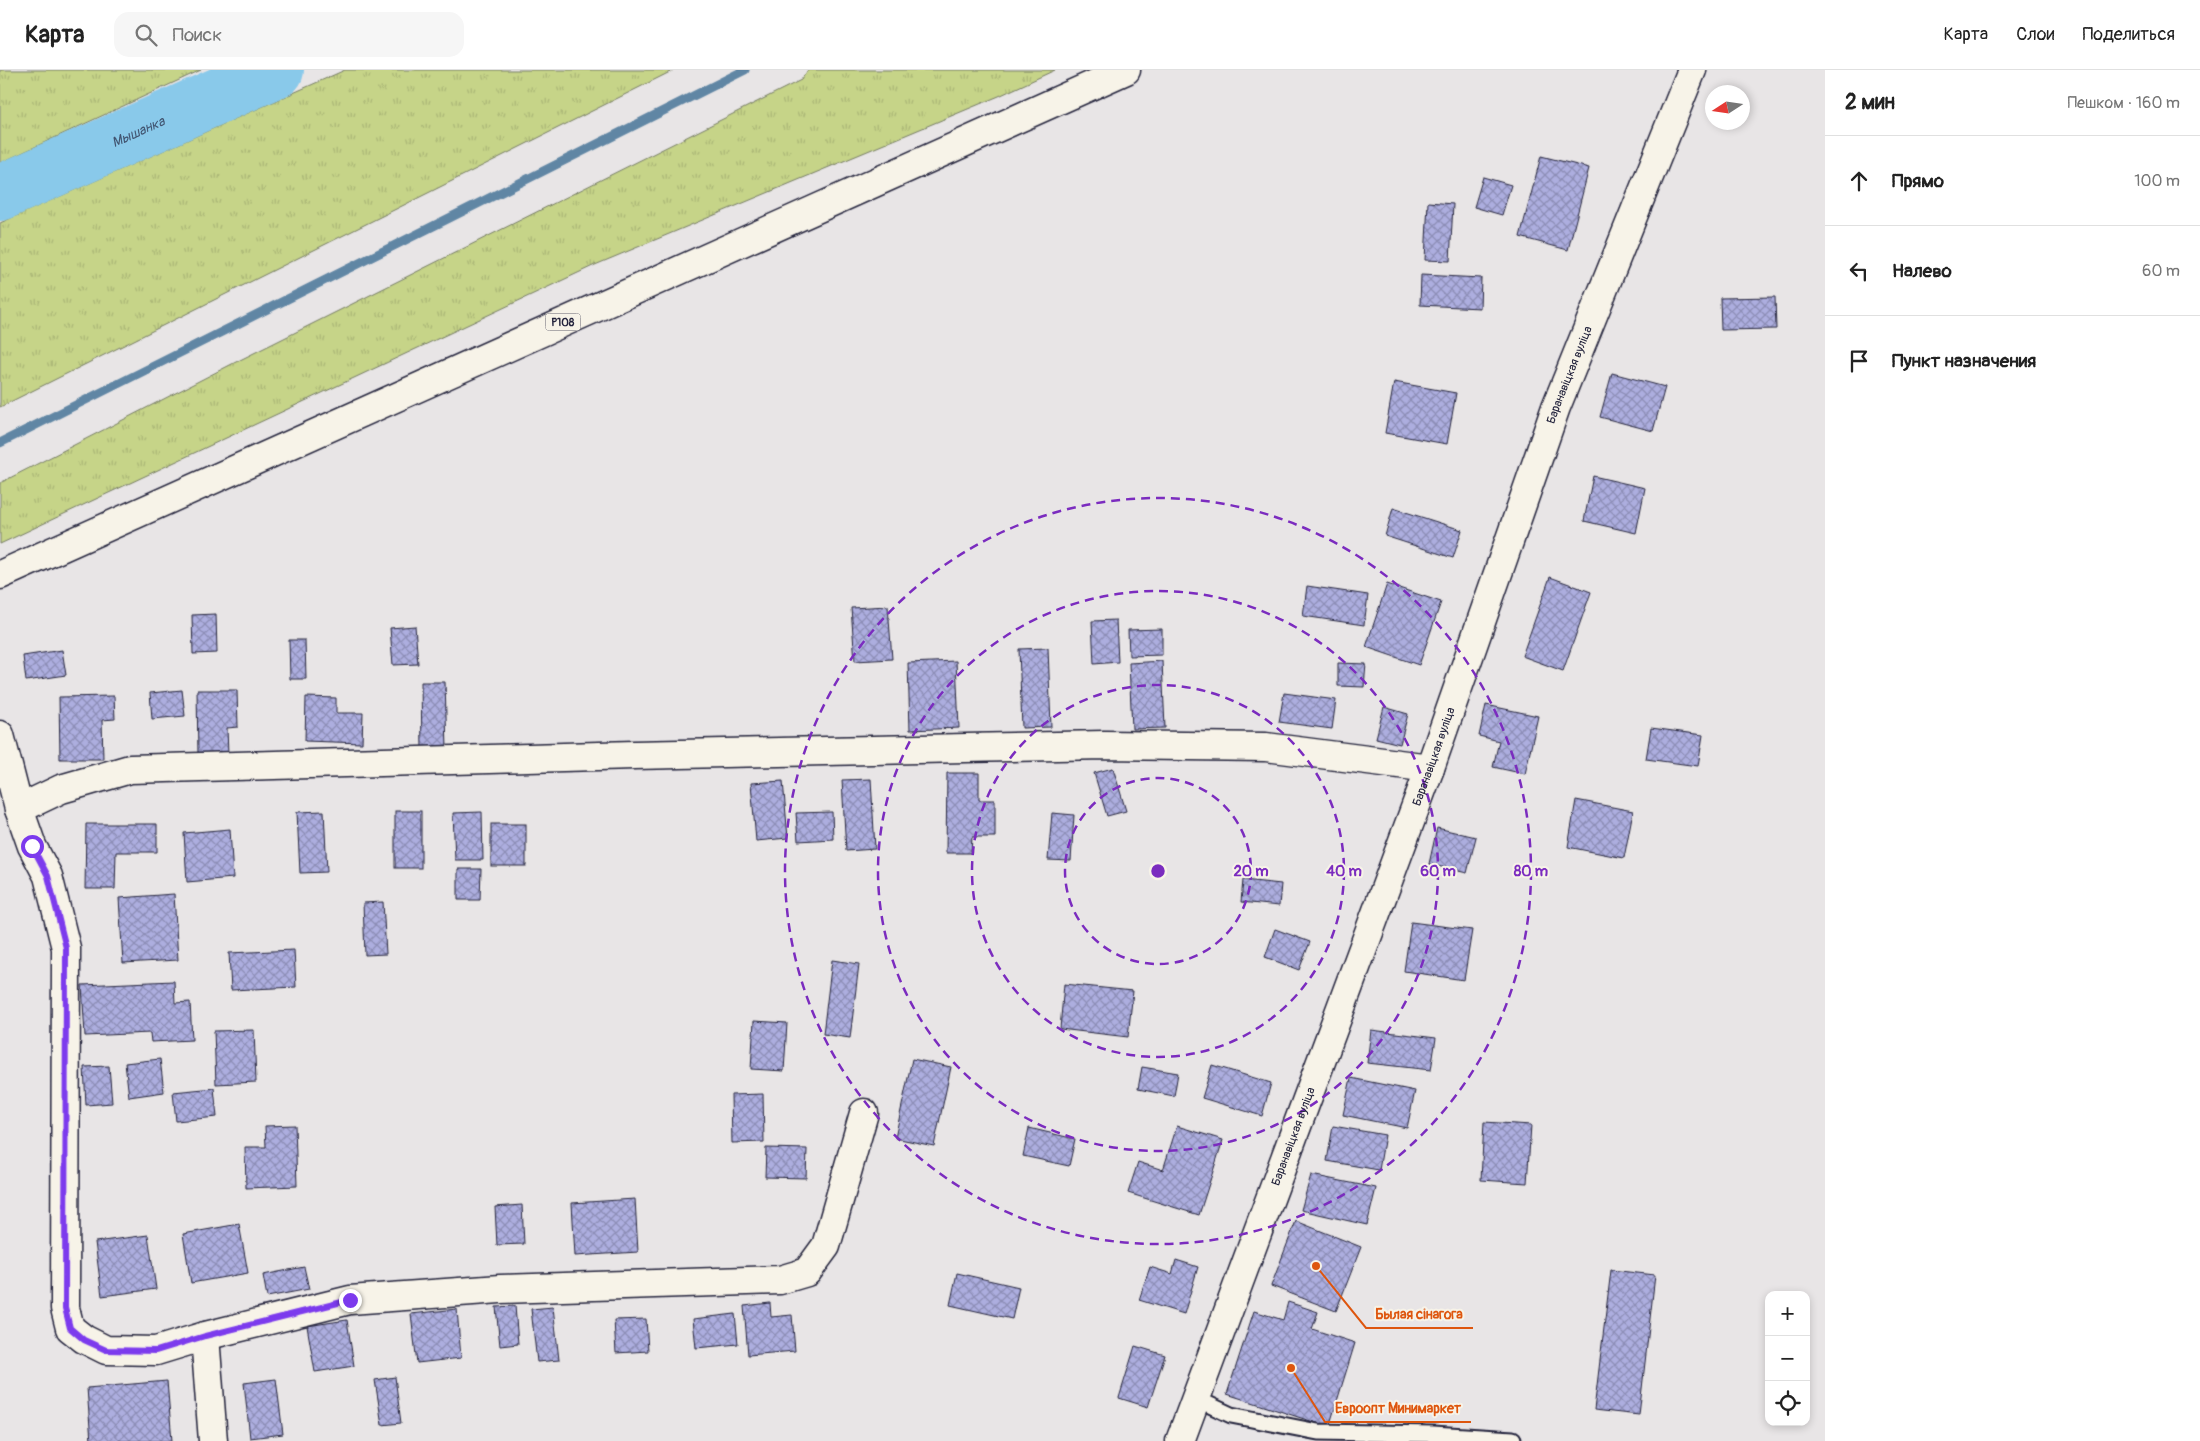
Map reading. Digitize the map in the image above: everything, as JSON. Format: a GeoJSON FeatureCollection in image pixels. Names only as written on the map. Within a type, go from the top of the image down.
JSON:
{"type":"FeatureCollection","features":[{"type":"Feature","properties":{"kind":"street","name":"Р108"},"geometry":{"type":"LineString","coordinates":[[0,575],[1126,70]]}},
{"type":"Feature","properties":{"kind":"street","name":"Баранавіцкая вуліца"},"geometry":{"type":"LineString","coordinates":[[1180,1441],[1430,768],[1556,407],[1691,72]]}},
{"type":"Feature","properties":{"kind":"street"},"geometry":{"type":"LineString","coordinates":[[0,735],[32,846],[48,876],[66,948],[65,1308],[70,1328],[84,1340],[106,1350],[156,1351],[205,1336],[350,1300],[500,1289],[780,1280],[807,1272],[826,1246],[864,1113]]}},
{"type":"Feature","properties":{"kind":"street"},"geometry":{"type":"LineString","coordinates":[[20,808],[61,789],[130,768],[1104,745],[1266,748],[1430,768]]}},
{"type":"Feature","properties":{"kind":"street"},"geometry":{"type":"LineString","coordinates":[[205,1336],[213,1441]]}},
{"type":"Feature","properties":{"kind":"lane"},"geometry":{"type":"LineString","coordinates":[[1195,1398],[1230,1414],[1318,1432],[1434,1434],[1513,1439]]}},
{"type":"Feature","properties":{"kind":"green space"},"geometry":{"type":"Polygon","coordinates":[[[0,70],[201,70],[0,163],[0,70]]]}},
{"type":"Feature","properties":{"kind":"green space"},"geometry":{"type":"Polygon","coordinates":[[[345,70],[674,70],[0,407],[0,223],[345,70]]]}},
{"type":"Feature","properties":{"kind":"green space"},"geometry":{"type":"Polygon","coordinates":[[[808,70],[1055,70],[999,96],[595,265],[0,544],[0,483],[234,363],[801,80],[808,70]]]}},
{"type":"Feature","properties":{"kind":"building"},"geometry":{"type":"Polygon","coordinates":[[[1541,156],[1589,168],[1568,250],[1520,237],[1541,156]]]}},
{"type":"Feature","properties":{"kind":"building"},"geometry":{"type":"Polygon","coordinates":[[[1483,177],[1511,185],[1502,215],[1474,207],[1483,177]]]}},
{"type":"Feature","properties":{"kind":"building"},"geometry":{"type":"Polygon","coordinates":[[[1428,202],[1453,204],[1450,261],[1425,260],[1428,202]]]}},
{"type":"Feature","properties":{"kind":"building"},"geometry":{"type":"Polygon","coordinates":[[[1421,275],[1481,278],[1480,308],[1420,305],[1421,275]]]}},
{"type":"Feature","properties":{"kind":"building"},"geometry":{"type":"Polygon","coordinates":[[[1775,297],[1776,329],[1721,330],[1720,298],[1775,297]]]}},
{"type":"Feature","properties":{"kind":"building"},"geometry":{"type":"Polygon","coordinates":[[[1612,373],[1665,387],[1653,431],[1600,417],[1612,373]]]}},
{"type":"Feature","properties":{"kind":"building"},"geometry":{"type":"Polygon","coordinates":[[[1394,382],[1456,393],[1447,444],[1385,433],[1394,382]]]}},
{"type":"Feature","properties":{"kind":"building"},"geometry":{"type":"Polygon","coordinates":[[[1593,476],[1645,488],[1636,533],[1584,521],[1593,476]]]}},
{"type":"Feature","properties":{"kind":"building"},"geometry":{"type":"Polygon","coordinates":[[[1393,508],[1462,530],[1453,558],[1385,536],[1393,508]]]}},
{"type":"Feature","properties":{"kind":"building"},"geometry":{"type":"Polygon","coordinates":[[[1550,577],[1591,592],[1563,671],[1522,656],[1550,577]]]}},
{"type":"Feature","properties":{"kind":"building"},"geometry":{"type":"Polygon","coordinates":[[[1387,584],[1441,602],[1419,665],[1366,647],[1387,584]]]}},
{"type":"Feature","properties":{"kind":"building"},"geometry":{"type":"Polygon","coordinates":[[[1307,586],[1368,595],[1364,625],[1303,616],[1307,586]]]}},
{"type":"Feature","properties":{"kind":"building"},"geometry":{"type":"Polygon","coordinates":[[[888,606],[892,659],[855,661],[851,608],[888,606]]]}},
{"type":"Feature","properties":{"kind":"building"},"geometry":{"type":"Polygon","coordinates":[[[216,614],[217,653],[193,654],[192,615],[216,614]]]}},
{"type":"Feature","properties":{"kind":"building"},"geometry":{"type":"Polygon","coordinates":[[[1116,620],[1118,662],[1094,664],[1092,621],[1116,620]]]}},
{"type":"Feature","properties":{"kind":"building"},"geometry":{"type":"Polygon","coordinates":[[[415,626],[418,664],[393,665],[390,628],[415,626]]]}},
{"type":"Feature","properties":{"kind":"building"},"geometry":{"type":"Polygon","coordinates":[[[1162,629],[1162,655],[1129,656],[1128,630],[1162,629]]]}},
{"type":"Feature","properties":{"kind":"building"},"geometry":{"type":"Polygon","coordinates":[[[289,640],[305,640],[306,679],[290,679],[289,640]]]}},
{"type":"Feature","properties":{"kind":"building"},"geometry":{"type":"Polygon","coordinates":[[[1048,648],[1051,727],[1022,728],[1019,649],[1048,648]]]}},
{"type":"Feature","properties":{"kind":"building"},"geometry":{"type":"Polygon","coordinates":[[[62,650],[66,675],[26,681],[23,656],[62,650]]]}},
{"type":"Feature","properties":{"kind":"building"},"geometry":{"type":"Polygon","coordinates":[[[956,661],[959,728],[910,730],[908,663],[956,661]]]}},
{"type":"Feature","properties":{"kind":"building"},"geometry":{"type":"Polygon","coordinates":[[[1162,661],[1165,728],[1132,729],[1129,663],[1162,661]]]}},
{"type":"Feature","properties":{"kind":"building"},"geometry":{"type":"Polygon","coordinates":[[[1338,663],[1366,664],[1364,687],[1338,686],[1338,663]]]}},
{"type":"Feature","properties":{"kind":"building"},"geometry":{"type":"Polygon","coordinates":[[[421,682],[445,682],[447,749],[422,750],[421,682]]]}},
{"type":"Feature","properties":{"kind":"building"},"geometry":{"type":"Polygon","coordinates":[[[182,690],[185,716],[152,719],[150,693],[182,690]]]}},
{"type":"Feature","properties":{"kind":"building"},"geometry":{"type":"Polygon","coordinates":[[[197,690],[237,690],[238,727],[227,728],[228,754],[198,755],[197,690]]]}},
{"type":"Feature","properties":{"kind":"building"},"geometry":{"type":"Polygon","coordinates":[[[1284,693],[1336,700],[1332,729],[1279,722],[1284,693]]]}},
{"type":"Feature","properties":{"kind":"building"},"geometry":{"type":"Polygon","coordinates":[[[114,696],[115,719],[102,720],[103,759],[60,759],[59,697],[114,696]]]}},
{"type":"Feature","properties":{"kind":"building"},"geometry":{"type":"Polygon","coordinates":[[[306,697],[336,698],[336,713],[363,713],[362,743],[305,741],[306,697]]]}},
{"type":"Feature","properties":{"kind":"building"},"geometry":{"type":"Polygon","coordinates":[[[1486,705],[1538,716],[1525,774],[1493,767],[1499,741],[1479,736],[1486,705]]]}},
{"type":"Feature","properties":{"kind":"building"},"geometry":{"type":"Polygon","coordinates":[[[1384,707],[1408,714],[1400,744],[1376,738],[1384,707]]]}},
{"type":"Feature","properties":{"kind":"building"},"geometry":{"type":"Polygon","coordinates":[[[1651,728],[1703,735],[1698,766],[1646,759],[1651,728]]]}},
{"type":"Feature","properties":{"kind":"building"},"geometry":{"type":"Polygon","coordinates":[[[1113,768],[1126,811],[1107,816],[1094,773],[1113,768]]]}},
{"type":"Feature","properties":{"kind":"building"},"geometry":{"type":"Polygon","coordinates":[[[947,773],[979,773],[979,800],[995,800],[995,837],[972,837],[971,853],[946,853],[947,773]]]}},
{"type":"Feature","properties":{"kind":"building"},"geometry":{"type":"Polygon","coordinates":[[[871,779],[875,849],[846,851],[842,780],[871,779]]]}},
{"type":"Feature","properties":{"kind":"building"},"geometry":{"type":"Polygon","coordinates":[[[783,781],[788,838],[756,841],[751,783],[783,781]]]}},
{"type":"Feature","properties":{"kind":"building"},"geometry":{"type":"Polygon","coordinates":[[[1576,800],[1633,811],[1624,858],[1568,847],[1576,800]]]}},
{"type":"Feature","properties":{"kind":"building"},"geometry":{"type":"Polygon","coordinates":[[[324,811],[327,872],[300,873],[297,812],[324,811]]]}},
{"type":"Feature","properties":{"kind":"building"},"geometry":{"type":"Polygon","coordinates":[[[395,811],[421,811],[421,868],[395,868],[395,811]]]}},
{"type":"Feature","properties":{"kind":"building"},"geometry":{"type":"Polygon","coordinates":[[[482,812],[483,860],[455,860],[453,813],[482,812]]]}},
{"type":"Feature","properties":{"kind":"building"},"geometry":{"type":"Polygon","coordinates":[[[832,812],[833,839],[798,841],[796,813],[832,812]]]}},
{"type":"Feature","properties":{"kind":"building"},"geometry":{"type":"Polygon","coordinates":[[[1052,813],[1074,815],[1071,861],[1048,860],[1052,813]]]}},
{"type":"Feature","properties":{"kind":"building"},"geometry":{"type":"Polygon","coordinates":[[[86,824],[157,824],[157,852],[116,852],[115,889],[85,889],[86,824]]]}},
{"type":"Feature","properties":{"kind":"building"},"geometry":{"type":"Polygon","coordinates":[[[491,824],[526,824],[526,866],[491,866],[491,824]]]}},
{"type":"Feature","properties":{"kind":"building"},"geometry":{"type":"Polygon","coordinates":[[[1437,828],[1476,837],[1467,873],[1429,864],[1437,828]]]}},
{"type":"Feature","properties":{"kind":"building"},"geometry":{"type":"Polygon","coordinates":[[[230,829],[233,878],[187,882],[184,833],[230,829]]]}},
{"type":"Feature","properties":{"kind":"building"},"geometry":{"type":"Polygon","coordinates":[[[458,869],[481,869],[480,900],[458,900],[458,869]]]}},
{"type":"Feature","properties":{"kind":"building"},"geometry":{"type":"Polygon","coordinates":[[[1243,880],[1281,884],[1279,906],[1241,902],[1243,880]]]}},
{"type":"Feature","properties":{"kind":"building"},"geometry":{"type":"Polygon","coordinates":[[[174,894],[178,960],[123,963],[119,898],[174,894]]]}},
{"type":"Feature","properties":{"kind":"building"},"geometry":{"type":"Polygon","coordinates":[[[383,902],[386,954],[365,955],[363,903],[383,902]]]}},
{"type":"Feature","properties":{"kind":"building"},"geometry":{"type":"Polygon","coordinates":[[[1411,922],[1472,930],[1464,980],[1404,971],[1411,922]]]}},
{"type":"Feature","properties":{"kind":"building"},"geometry":{"type":"Polygon","coordinates":[[[1275,929],[1310,942],[1299,970],[1265,957],[1275,929]]]}},
{"type":"Feature","properties":{"kind":"building"},"geometry":{"type":"Polygon","coordinates":[[[294,950],[296,987],[231,990],[229,953],[294,950]]]}},
{"type":"Feature","properties":{"kind":"building"},"geometry":{"type":"Polygon","coordinates":[[[832,960],[859,964],[850,1038],[823,1034],[832,960]]]}},
{"type":"Feature","properties":{"kind":"building"},"geometry":{"type":"Polygon","coordinates":[[[174,981],[175,1003],[190,1002],[192,1040],[151,1042],[150,1033],[85,1036],[82,985],[174,981]]]}},
{"type":"Feature","properties":{"kind":"building"},"geometry":{"type":"Polygon","coordinates":[[[1064,984],[1133,991],[1128,1037],[1060,1029],[1064,984]]]}},
{"type":"Feature","properties":{"kind":"building"},"geometry":{"type":"Polygon","coordinates":[[[754,1021],[787,1023],[784,1071],[751,1069],[754,1021]]]}},
{"type":"Feature","properties":{"kind":"building"},"geometry":{"type":"Polygon","coordinates":[[[254,1030],[256,1082],[216,1084],[214,1031],[254,1030]]]}},
{"type":"Feature","properties":{"kind":"building"},"geometry":{"type":"Polygon","coordinates":[[[1371,1030],[1436,1038],[1431,1070],[1367,1063],[1371,1030]]]}},
{"type":"Feature","properties":{"kind":"building"},"geometry":{"type":"Polygon","coordinates":[[[160,1059],[164,1092],[129,1097],[125,1063],[160,1059]]]}},
{"type":"Feature","properties":{"kind":"building"},"geometry":{"type":"Polygon","coordinates":[[[912,1059],[951,1067],[934,1146],[895,1138],[912,1059]]]}},
{"type":"Feature","properties":{"kind":"building"},"geometry":{"type":"Polygon","coordinates":[[[1212,1065],[1271,1083],[1262,1116],[1202,1098],[1212,1065]]]}},
{"type":"Feature","properties":{"kind":"building"},"geometry":{"type":"Polygon","coordinates":[[[109,1066],[112,1103],[86,1105],[84,1067],[109,1066]]]}},
{"type":"Feature","properties":{"kind":"building"},"geometry":{"type":"Polygon","coordinates":[[[1142,1067],[1178,1073],[1174,1096],[1138,1089],[1142,1067]]]}},
{"type":"Feature","properties":{"kind":"building"},"geometry":{"type":"Polygon","coordinates":[[[1351,1078],[1415,1091],[1407,1128],[1343,1115],[1351,1078]]]}},
{"type":"Feature","properties":{"kind":"building"},"geometry":{"type":"Polygon","coordinates":[[[214,1088],[217,1117],[176,1121],[173,1092],[214,1088]]]}},
{"type":"Feature","properties":{"kind":"building"},"geometry":{"type":"Polygon","coordinates":[[[763,1094],[764,1142],[732,1143],[731,1095],[763,1094]]]}},
{"type":"Feature","properties":{"kind":"building"},"geometry":{"type":"Polygon","coordinates":[[[1484,1122],[1531,1125],[1527,1183],[1481,1180],[1484,1122]]]}},
{"type":"Feature","properties":{"kind":"building"},"geometry":{"type":"Polygon","coordinates":[[[295,1125],[297,1186],[246,1188],[245,1147],[266,1147],[265,1126],[295,1125]]]}},
{"type":"Feature","properties":{"kind":"building"},"geometry":{"type":"Polygon","coordinates":[[[1177,1126],[1223,1140],[1199,1215],[1128,1193],[1138,1162],[1163,1170],[1177,1126]]]}},
{"type":"Feature","properties":{"kind":"building"},"geometry":{"type":"Polygon","coordinates":[[[1333,1126],[1385,1135],[1379,1170],[1327,1161],[1333,1126]]]}},
{"type":"Feature","properties":{"kind":"building"},"geometry":{"type":"Polygon","coordinates":[[[1029,1128],[1075,1139],[1069,1166],[1023,1156],[1029,1128]]]}},
{"type":"Feature","properties":{"kind":"building"},"geometry":{"type":"Polygon","coordinates":[[[766,1148],[807,1149],[806,1178],[765,1177],[766,1148]]]}},
{"type":"Feature","properties":{"kind":"building"},"geometry":{"type":"Polygon","coordinates":[[[1311,1175],[1376,1188],[1367,1225],[1301,1210],[1311,1175]]]}},
{"type":"Feature","properties":{"kind":"building"},"geometry":{"type":"Polygon","coordinates":[[[635,1199],[638,1252],[575,1256],[572,1203],[635,1199]]]}},
{"type":"Feature","properties":{"kind":"building"},"geometry":{"type":"Polygon","coordinates":[[[522,1205],[524,1244],[497,1245],[495,1207],[522,1205]]]}},
{"type":"Feature","properties":{"kind":"building"},"geometry":{"type":"Polygon","coordinates":[[[1296,1221],[1361,1247],[1336,1311],[1271,1286],[1296,1221]]]}},
{"type":"Feature","properties":{"kind":"building"},"geometry":{"type":"Polygon","coordinates":[[[239,1224],[248,1273],[191,1283],[183,1234],[239,1224]]]}},
{"type":"Feature","properties":{"kind":"building"},"geometry":{"type":"Polygon","coordinates":[[[148,1235],[156,1289],[102,1296],[95,1242],[148,1235]]]}},
{"type":"Feature","properties":{"kind":"building"},"geometry":{"type":"Polygon","coordinates":[[[1176,1260],[1198,1267],[1184,1314],[1139,1300],[1150,1267],[1172,1274],[1176,1260]]]}},
{"type":"Feature","properties":{"kind":"building"},"geometry":{"type":"Polygon","coordinates":[[[304,1267],[309,1289],[267,1297],[263,1275],[304,1267]]]}},
{"type":"Feature","properties":{"kind":"building"},"geometry":{"type":"Polygon","coordinates":[[[1611,1270],[1655,1275],[1639,1415],[1594,1410],[1611,1270]]]}},
{"type":"Feature","properties":{"kind":"building"},"geometry":{"type":"Polygon","coordinates":[[[957,1273],[1019,1287],[1012,1319],[950,1305],[957,1273]]]}},
{"type":"Feature","properties":{"kind":"building"},"geometry":{"type":"Polygon","coordinates":[[[1288,1302],[1318,1312],[1312,1329],[1355,1343],[1329,1427],[1227,1394],[1254,1311],[1283,1320],[1288,1302]]]}},
{"type":"Feature","properties":{"kind":"building"},"geometry":{"type":"Polygon","coordinates":[[[770,1303],[771,1317],[792,1315],[795,1351],[748,1355],[744,1306],[770,1303]]]}},
{"type":"Feature","properties":{"kind":"building"},"geometry":{"type":"Polygon","coordinates":[[[515,1306],[518,1344],[500,1346],[496,1307],[515,1306]]]}},
{"type":"Feature","properties":{"kind":"building"},"geometry":{"type":"Polygon","coordinates":[[[553,1307],[559,1360],[537,1362],[531,1309],[553,1307]]]}},
{"type":"Feature","properties":{"kind":"building"},"geometry":{"type":"Polygon","coordinates":[[[457,1309],[461,1358],[417,1363],[411,1314],[457,1309]]]}},
{"type":"Feature","properties":{"kind":"building"},"geometry":{"type":"Polygon","coordinates":[[[735,1314],[738,1344],[696,1348],[693,1319],[735,1314]]]}},
{"type":"Feature","properties":{"kind":"building"},"geometry":{"type":"Polygon","coordinates":[[[646,1319],[648,1351],[616,1353],[614,1320],[646,1319]]]}},
{"type":"Feature","properties":{"kind":"building"},"geometry":{"type":"Polygon","coordinates":[[[347,1320],[354,1366],[315,1372],[307,1326],[347,1320]]]}},
{"type":"Feature","properties":{"kind":"building"},"geometry":{"type":"Polygon","coordinates":[[[1135,1346],[1165,1355],[1148,1407],[1119,1398],[1135,1346]]]}},
{"type":"Feature","properties":{"kind":"building"},"geometry":{"type":"Polygon","coordinates":[[[395,1377],[401,1423],[382,1425],[375,1380],[395,1377]]]}},
{"type":"Feature","properties":{"kind":"building"},"geometry":{"type":"Polygon","coordinates":[[[276,1379],[283,1434],[250,1438],[244,1383],[276,1379]]]}},
{"type":"Feature","properties":{"kind":"building"},"geometry":{"type":"Polygon","coordinates":[[[167,1381],[172,1441],[91,1441],[87,1388],[167,1381]]]}},
{"type":"Feature","properties":{"kind":"waterway","name":"Мышанка"},"geometry":{"type":"LineString","coordinates":[[0,193],[276,70]]}},
{"type":"Feature","properties":{"kind":"waterway"},"geometry":{"type":"LineString","coordinates":[[0,443],[745,70]]}},
{"type":"Feature","properties":{"kind":"place","name":"Былая сінагога"},"geometry":{"type":"Point","coordinates":[1316,1266]}},
{"type":"Feature","properties":{"kind":"place","name":"Евроопт Минимаркет"},"geometry":{"type":"Point","coordinates":[1291,1368]}},
{"type":"Feature","properties":{"kind":"route"},"geometry":{"type":"LineString","coordinates":[[32,846],[48,876],[66,948],[65,1308],[70,1328],[84,1340],[106,1350],[156,1351],[205,1336],[350,1300]]}}]}
